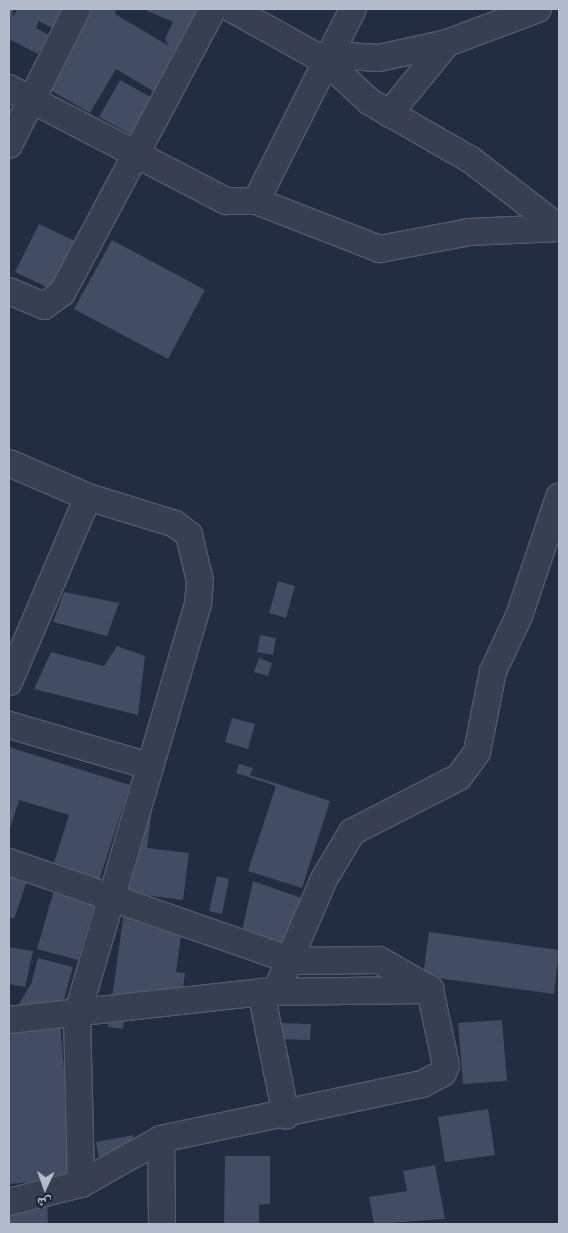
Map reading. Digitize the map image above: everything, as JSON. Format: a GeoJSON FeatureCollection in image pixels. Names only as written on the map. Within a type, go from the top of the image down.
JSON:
{"type":"FeatureCollection","features":[{"type":"Feature","properties":{"kind":"street"},"geometry":{"type":"LineString","coordinates":[[9,145],[34,100],[77,9]]}},
{"type":"Feature","properties":{"kind":"street"},"geometry":{"type":"LineString","coordinates":[[9,291],[44,306],[62,293],[137,158],[213,9]]}},
{"type":"Feature","properties":{"kind":"street"},"geometry":{"type":"LineString","coordinates":[[232,9],[329,58],[351,87],[389,114],[471,160],[558,227]]}},
{"type":"Feature","properties":{"kind":"street"},"geometry":{"type":"LineString","coordinates":[[256,201],[353,9]]}},
{"type":"Feature","properties":{"kind":"street"},"geometry":{"type":"LineString","coordinates":[[329,58],[378,58],[447,43],[538,9]]}},
{"type":"Feature","properties":{"kind":"street"},"geometry":{"type":"LineString","coordinates":[[389,114],[447,43]]}},
{"type":"Feature","properties":{"kind":"street"},"geometry":{"type":"LineString","coordinates":[[9,88],[137,158],[226,201],[256,201],[380,249],[394,249],[433,236],[558,227]]}},
{"type":"Feature","properties":{"kind":"street"},"geometry":{"type":"LineString","coordinates":[[497,230],[509,189]]}},
{"type":"Feature","properties":{"kind":"street"},"geometry":{"type":"LineString","coordinates":[[9,463],[88,497],[175,524],[189,535],[198,557],[198,604],[77,1015],[81,1184]]}},
{"type":"Feature","properties":{"kind":"street"},"geometry":{"type":"LineString","coordinates":[[9,682],[88,497]]}},
{"type":"Feature","properties":{"kind":"street"},"geometry":{"type":"LineString","coordinates":[[286,1116],[268,992],[293,961],[324,879],[352,832],[459,777],[477,752],[493,671],[519,616],[559,497]]}},
{"type":"Feature","properties":{"kind":"street"},"geometry":{"type":"LineString","coordinates":[[9,725],[149,766]]}},
{"type":"Feature","properties":{"kind":"street"},"geometry":{"type":"LineString","coordinates":[[9,862],[112,894],[293,961],[379,960],[430,990],[446,1065],[443,1073],[422,1084],[286,1116],[161,1139],[81,1184],[9,1202]]}},
{"type":"Feature","properties":{"kind":"street"},"geometry":{"type":"LineString","coordinates":[[9,1020],[77,1015],[268,992],[430,990]]}},
{"type":"Feature","properties":{"kind":"street"},"geometry":{"type":"LineString","coordinates":[[161,1139],[162,1224]]}},
{"type":"Feature","properties":{"kind":"building"},"geometry":{"type":"Polygon","coordinates":[[[9,9],[13,9],[13,17],[17,9],[70,9],[58,31],[39,21],[36,28],[49,35],[38,54],[9,39],[9,9]]]}},
{"type":"Feature","properties":{"kind":"building"},"geometry":{"type":"Polygon","coordinates":[[[91,9],[116,9],[115,14],[169,46],[165,39],[173,22],[143,9],[206,9],[158,94],[116,69],[90,113],[45,87],[91,9]]]}},
{"type":"Feature","properties":{"kind":"building"},"geometry":{"type":"Polygon","coordinates":[[[120,80],[158,101],[137,138],[99,117],[120,80]]]}},
{"type":"Feature","properties":{"kind":"building"},"geometry":{"type":"Polygon","coordinates":[[[39,224],[81,244],[57,292],[15,272],[39,224]]]}},
{"type":"Feature","properties":{"kind":"building"},"geometry":{"type":"Polygon","coordinates":[[[112,240],[205,290],[168,359],[74,309],[112,240]]]}},
{"type":"Feature","properties":{"kind":"building"},"geometry":{"type":"Polygon","coordinates":[[[278,581],[295,586],[286,618],[269,613],[278,581]]]}},
{"type":"Feature","properties":{"kind":"building"},"geometry":{"type":"Polygon","coordinates":[[[64,592],[119,603],[107,636],[53,622],[64,592]]]}},
{"type":"Feature","properties":{"kind":"building"},"geometry":{"type":"Polygon","coordinates":[[[260,635],[276,638],[273,655],[257,652],[260,635]]]}},
{"type":"Feature","properties":{"kind":"building"},"geometry":{"type":"Polygon","coordinates":[[[117,646],[145,656],[138,715],[34,689],[51,652],[104,666],[117,646]]]}},
{"type":"Feature","properties":{"kind":"building"},"geometry":{"type":"Polygon","coordinates":[[[259,658],[272,663],[268,676],[254,672],[259,658]]]}},
{"type":"Feature","properties":{"kind":"building"},"geometry":{"type":"Polygon","coordinates":[[[232,718],[255,724],[248,749],[225,742],[232,718]]]}},
{"type":"Feature","properties":{"kind":"building"},"geometry":{"type":"Polygon","coordinates":[[[147,745],[160,746],[147,848],[189,853],[183,900],[136,894],[183,922],[176,972],[185,973],[180,1009],[127,1002],[123,1029],[108,1027],[147,745]]]}},
{"type":"Feature","properties":{"kind":"building"},"geometry":{"type":"Polygon","coordinates":[[[9,747],[130,785],[98,884],[52,869],[69,815],[19,800],[9,832],[9,747]]]}},
{"type":"Feature","properties":{"kind":"building"},"geometry":{"type":"Polygon","coordinates":[[[239,764],[253,768],[250,775],[330,801],[302,888],[248,871],[276,786],[236,773],[239,764]]]}},
{"type":"Feature","properties":{"kind":"building"},"geometry":{"type":"Polygon","coordinates":[[[9,864],[30,872],[14,919],[9,917],[9,864]]]}},
{"type":"Feature","properties":{"kind":"building"},"geometry":{"type":"Polygon","coordinates":[[[217,876],[229,879],[222,914],[209,911],[217,876]]]}},
{"type":"Feature","properties":{"kind":"building"},"geometry":{"type":"Polygon","coordinates":[[[253,881],[307,900],[290,948],[242,931],[253,881]]]}},
{"type":"Feature","properties":{"kind":"building"},"geometry":{"type":"Polygon","coordinates":[[[54,890],[95,903],[78,960],[37,949],[54,890]]]}},
{"type":"Feature","properties":{"kind":"building"},"geometry":{"type":"Polygon","coordinates":[[[429,932],[559,950],[554,994],[423,976],[429,932]]]}},
{"type":"Feature","properties":{"kind":"building"},"geometry":{"type":"Polygon","coordinates":[[[9,947],[33,951],[25,987],[9,984],[9,947]]]}},
{"type":"Feature","properties":{"kind":"building"},"geometry":{"type":"Polygon","coordinates":[[[38,958],[73,967],[61,1010],[16,1009],[31,984],[38,958]]]}},
{"type":"Feature","properties":{"kind":"building"},"geometry":{"type":"Polygon","coordinates":[[[502,1020],[507,1081],[463,1084],[458,1023],[502,1020]]]}},
{"type":"Feature","properties":{"kind":"building"},"geometry":{"type":"Polygon","coordinates":[[[60,1023],[74,1178],[9,1184],[9,1027],[60,1023]]]}},
{"type":"Feature","properties":{"kind":"building"},"geometry":{"type":"Polygon","coordinates":[[[276,1023],[311,1024],[310,1040],[276,1039],[276,1023]]]}},
{"type":"Feature","properties":{"kind":"building"},"geometry":{"type":"Polygon","coordinates":[[[488,1109],[495,1155],[445,1162],[438,1117],[488,1109]]]}},
{"type":"Feature","properties":{"kind":"building"},"geometry":{"type":"Polygon","coordinates":[[[133,1135],[137,1153],[99,1160],[96,1142],[133,1135]]]}},
{"type":"Feature","properties":{"kind":"building"},"geometry":{"type":"Polygon","coordinates":[[[225,1156],[270,1156],[270,1204],[259,1205],[259,1224],[224,1224],[225,1156]]]}},
{"type":"Feature","properties":{"kind":"building"},"geometry":{"type":"Polygon","coordinates":[[[435,1165],[445,1219],[374,1224],[369,1197],[407,1191],[403,1171],[435,1165]]]}},
{"type":"Feature","properties":{"kind":"building"},"geometry":{"type":"Polygon","coordinates":[[[47,1201],[48,1224],[9,1224],[9,1209],[47,1201]]]}}]}
